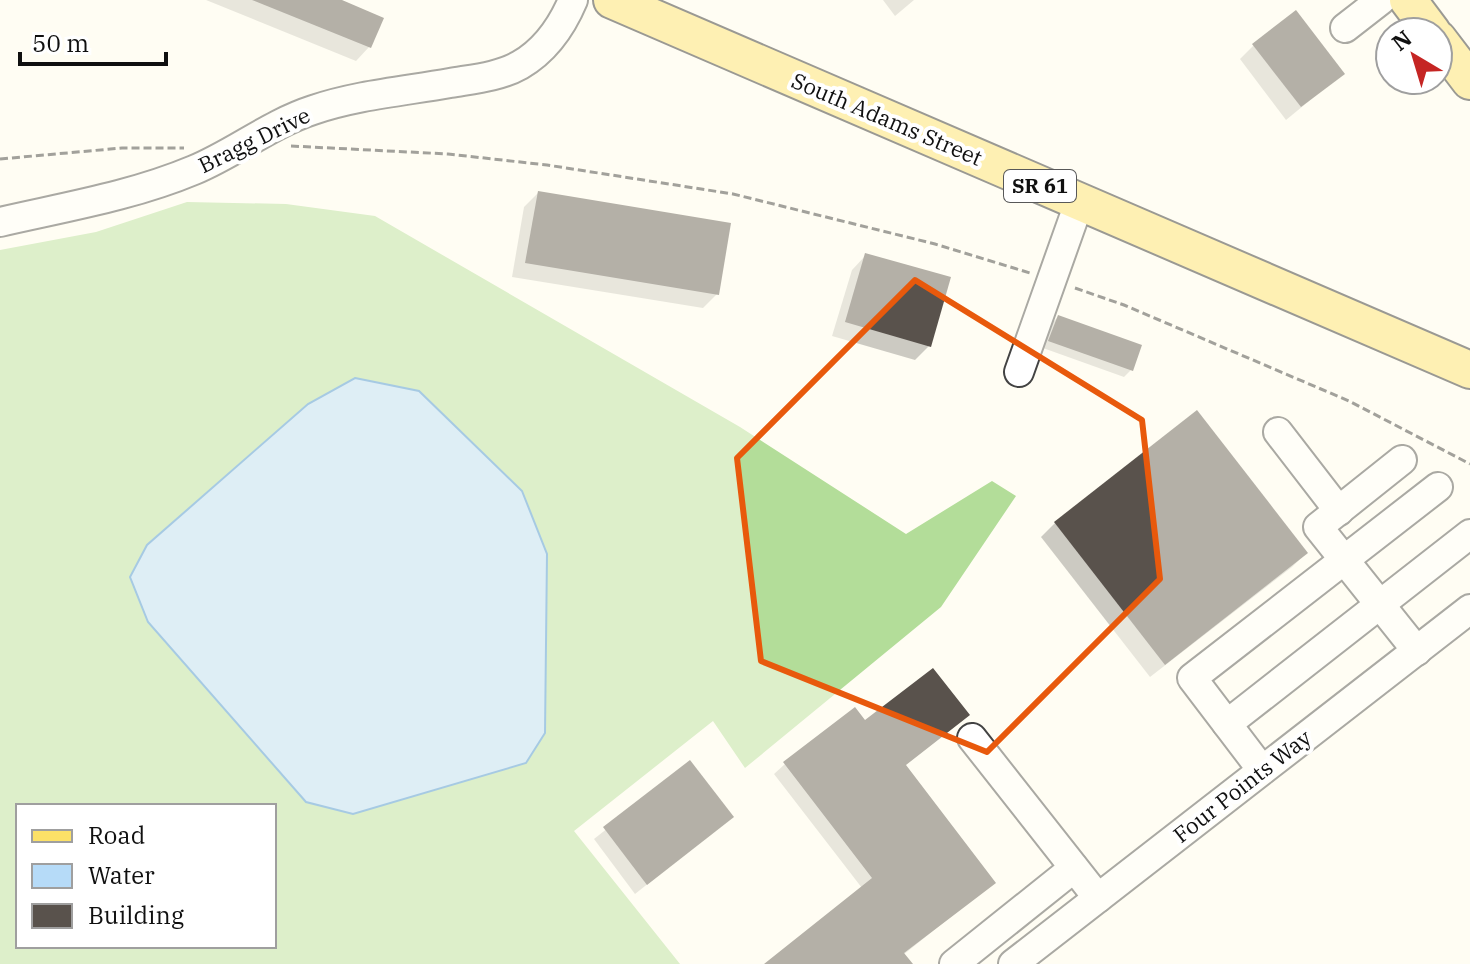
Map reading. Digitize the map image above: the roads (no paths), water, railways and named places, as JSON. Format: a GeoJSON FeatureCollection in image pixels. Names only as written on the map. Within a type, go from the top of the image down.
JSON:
{"type":"FeatureCollection","features":[{"type":"Feature","properties":{"kind":"main road","name":"South Adams Street"},"geometry":{"type":"LineString","coordinates":[[612,0],[1470,370]]}},
{"type":"Feature","properties":{"kind":"main road"},"geometry":{"type":"LineString","coordinates":[[1454,60],[1470,81]]}},
{"type":"Feature","properties":{"kind":"street","name":"Bragg Drive"},"geometry":{"type":"LineString","coordinates":[[0,222],[165,181],[197,169],[311,110],[510,70],[537,53],[551,39],[573,0]]}},
{"type":"Feature","properties":{"kind":"street"},"geometry":{"type":"LineString","coordinates":[[1345,28],[1381,0]]}},
{"type":"Feature","properties":{"kind":"street"},"geometry":{"type":"LineString","coordinates":[[1019,372],[1079,203]]}},
{"type":"Feature","properties":{"kind":"street"},"geometry":{"type":"LineString","coordinates":[[1278,432],[1339,511]]}},
{"type":"Feature","properties":{"kind":"street"},"geometry":{"type":"LineString","coordinates":[[1402,460],[1318,527],[1417,651]]}},
{"type":"Feature","properties":{"kind":"street"},"geometry":{"type":"LineString","coordinates":[[1262,770],[1192,678],[1438,487]]}},
{"type":"Feature","properties":{"kind":"street"},"geometry":{"type":"LineString","coordinates":[[1227,724],[1470,534]]}},
{"type":"Feature","properties":{"kind":"street","name":"Four Points Way"},"geometry":{"type":"LineString","coordinates":[[1013,964],[1470,609]]}},
{"type":"Feature","properties":{"kind":"street"},"geometry":{"type":"LineString","coordinates":[[972,738],[1098,898]]}},
{"type":"Feature","properties":{"kind":"street"},"geometry":{"type":"LineString","coordinates":[[954,964],[1074,868]]}},
{"type":"Feature","properties":{"kind":"water"},"geometry":{"type":"Polygon","coordinates":[[[355,378],[419,391],[522,491],[547,554],[545,733],[526,763],[353,814],[306,802],[148,622],[130,577],[147,545],[308,404],[355,378]]]}}]}
